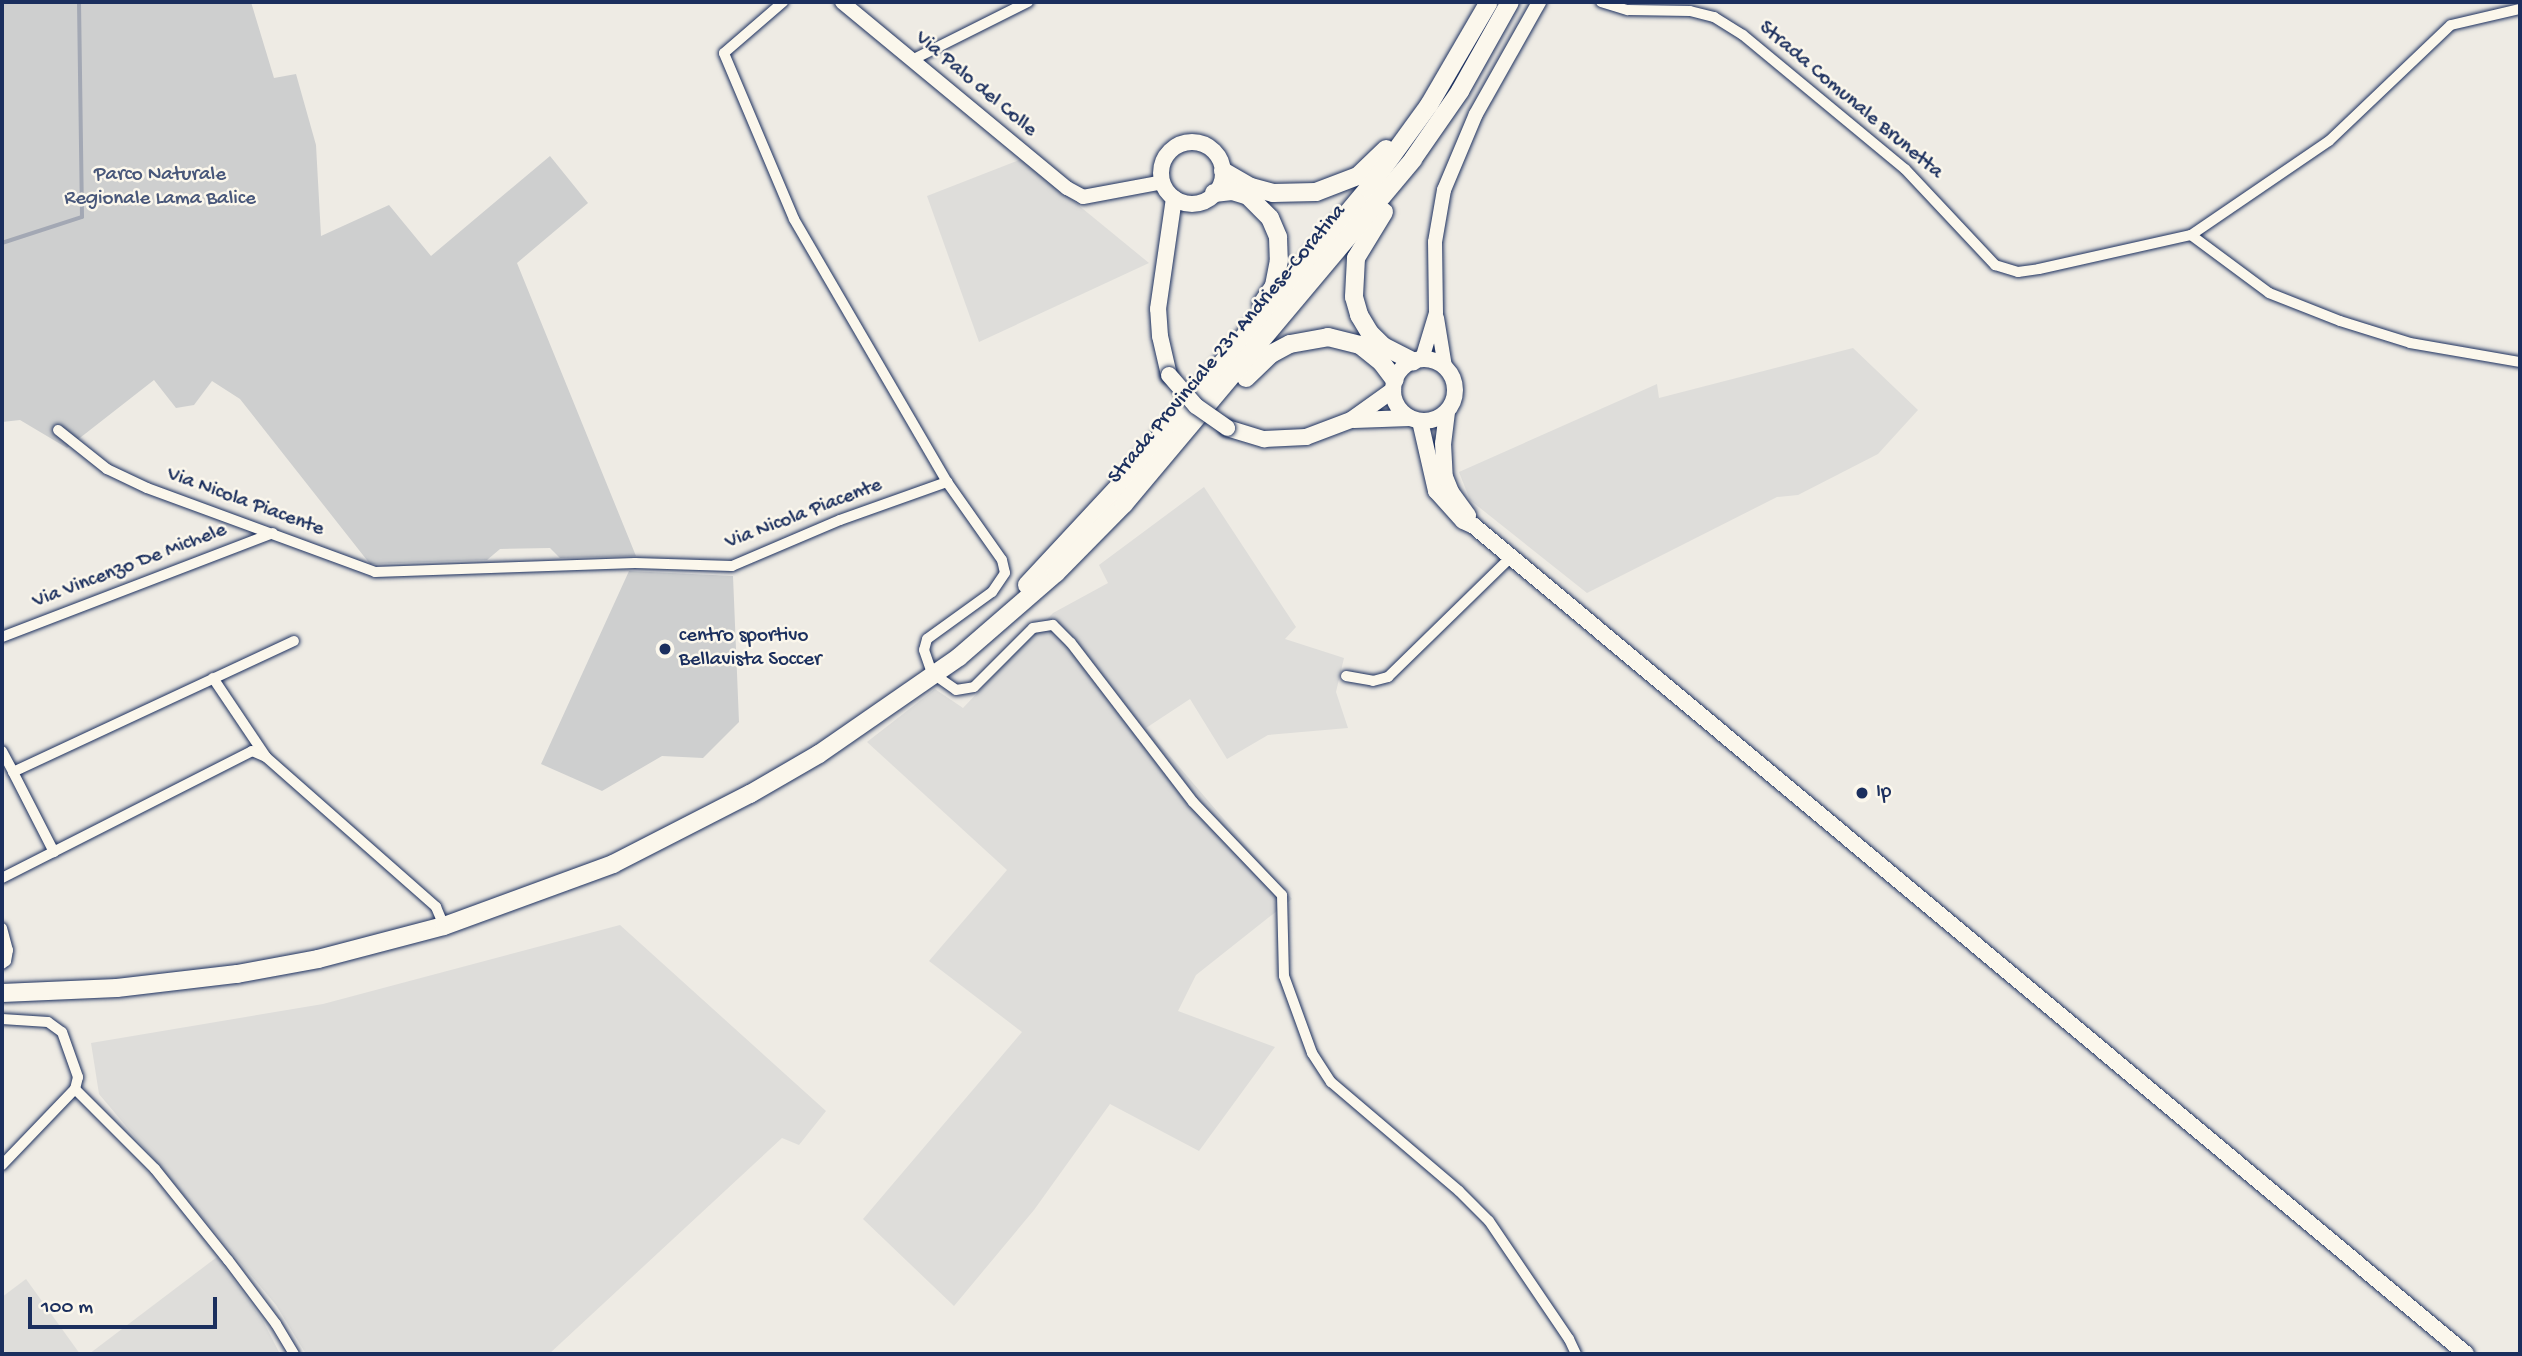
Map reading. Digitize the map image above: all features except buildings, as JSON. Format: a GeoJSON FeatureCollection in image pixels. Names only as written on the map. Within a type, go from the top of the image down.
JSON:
{"type":"FeatureCollection","features":[{"type":"Feature","properties":{"kind":"main road"},"geometry":{"type":"LineString","coordinates":[[1181,200],[1162,176],[1163,160],[1177,145],[1198,142],[1215,152],[1223,171],[1251,187],[1286,194],[1333,188],[1358,176],[1382,155],[1488,2]]}},
{"type":"Feature","properties":{"kind":"main road","name":"Strada Provinciale 231 Andriese-Coratina"},"geometry":{"type":"LineString","coordinates":[[932,673],[953,650],[1046,566],[1121,484],[1385,167],[1429,105],[1488,2]]}},
{"type":"Feature","properties":{"kind":"main road"},"geometry":{"type":"LineString","coordinates":[[1351,420],[1435,420],[1447,412],[1453,403],[1455,384],[1445,367],[1417,360],[1383,346],[1359,315],[1354,297],[1356,258],[1374,225],[1452,118],[1502,33],[1512,2]]}},
{"type":"Feature","properties":{"kind":"main road","name":"Strada Provinciale 231 Andriese-Coratina"},"geometry":{"type":"LineString","coordinates":[[2,993],[117,988],[237,974],[318,959],[444,926],[560,886],[684,829],[819,754],[932,673],[959,657],[994,629],[1099,531],[1231,379],[1413,159],[1460,91],[1512,2]]}},
{"type":"Feature","properties":{"kind":"main road"},"geometry":{"type":"LineString","coordinates":[[1181,200],[1207,200],[1214,193],[1223,171]]}},
{"type":"Feature","properties":{"kind":"main road"},"geometry":{"type":"LineString","coordinates":[[1121,484],[1205,370],[1274,286],[1279,260],[1278,237],[1270,218],[1248,196],[1232,191],[1214,193]]}},
{"type":"Feature","properties":{"kind":"main road"},"geometry":{"type":"LineString","coordinates":[[1181,200],[1166,248],[1158,309],[1160,336],[1169,375],[1196,406],[1227,428],[1264,439],[1285,440],[1326,431],[1351,420],[1394,385],[1417,360]]}},
{"type":"Feature","properties":{"kind":"main road"},"geometry":{"type":"LineString","coordinates":[[1099,531],[1156,485],[1257,366],[1290,344],[1328,337],[1346,340],[1370,352],[1394,385],[1398,406],[1415,419],[1436,491],[1463,522],[1474,526]]}},
{"type":"Feature","properties":{"kind":"main road"},"geometry":{"type":"LineString","coordinates":[[1447,412],[1443,443],[1445,477],[1451,492],[1474,526],[2466,1354]]}},
{"type":"Feature","properties":{"kind":"street"},"geometry":{"type":"LineString","coordinates":[[783,2],[723,53],[794,219],[947,482],[1002,560],[1004,573],[992,592],[927,639],[924,650],[932,673],[956,690],[974,687],[1033,628],[1053,625],[1071,643],[1193,802],[1282,895],[1284,976],[1312,1053],[1331,1082],[1459,1191],[1489,1221],[1569,1339],[1576,1354]]}},
{"type":"Feature","properties":{"kind":"street","name":"Via Palo del Colle"},"geometry":{"type":"LineString","coordinates":[[842,2],[1067,188],[1083,197],[1131,187],[1162,176]]}},
{"type":"Feature","properties":{"kind":"street"},"geometry":{"type":"LineString","coordinates":[[912,60],[1028,2]]}},
{"type":"Feature","properties":{"kind":"street"},"geometry":{"type":"LineString","coordinates":[[1445,367],[1436,313],[1435,242],[1444,190],[1476,114],[1539,2]]}},
{"type":"Feature","properties":{"kind":"street","name":"Strada Comunale Brunetta"},"geometry":{"type":"LineString","coordinates":[[1601,2],[1628,10],[1690,11],[1714,17],[1743,35],[1905,169],[1995,265],[2018,272],[2039,269],[2191,235]]}},
{"type":"Feature","properties":{"kind":"street"},"geometry":{"type":"LineString","coordinates":[[2520,9],[2451,25],[2329,141],[2191,235],[2269,293],[2340,321],[2410,343],[2520,362]]}},
{"type":"Feature","properties":{"kind":"street"},"geometry":{"type":"LineString","coordinates":[[1417,360],[1433,331],[1436,313]]}},
{"type":"Feature","properties":{"kind":"street","name":"Via Nicola Piacente"},"geometry":{"type":"LineString","coordinates":[[58,430],[107,469],[147,488],[375,572],[635,563],[732,566],[840,520],[947,482]]}},
{"type":"Feature","properties":{"kind":"street","name":"Via Vincenzo De Michele"},"geometry":{"type":"LineString","coordinates":[[2,637],[273,533]]}},
{"type":"Feature","properties":{"kind":"street"},"geometry":{"type":"LineString","coordinates":[[1346,676],[1373,681],[1388,677],[1511,557]]}},
{"type":"Feature","properties":{"kind":"street"},"geometry":{"type":"LineString","coordinates":[[13,772],[294,641]]}},
{"type":"Feature","properties":{"kind":"street"},"geometry":{"type":"LineString","coordinates":[[213,678],[266,757],[436,907],[444,926]]}},
{"type":"Feature","properties":{"kind":"street"},"geometry":{"type":"LineString","coordinates":[[2,751],[54,852]]}},
{"type":"Feature","properties":{"kind":"street"},"geometry":{"type":"LineString","coordinates":[[2,878],[252,751],[266,757]]}},
{"type":"Feature","properties":{"kind":"street"},"geometry":{"type":"LineString","coordinates":[[2,928],[8,950],[6,961],[2,964]]}},
{"type":"Feature","properties":{"kind":"street"},"geometry":{"type":"LineString","coordinates":[[2,1019],[48,1022],[62,1032],[78,1077],[75,1089],[2,1165]]}},
{"type":"Feature","properties":{"kind":"street"},"geometry":{"type":"LineString","coordinates":[[75,1089],[155,1169],[229,1260],[276,1324],[294,1354]]}},
{"type":"Feature","properties":{"kind":"shaded area"},"geometry":{"type":"Polygon","coordinates":[[[1022,159],[1149,263],[979,342],[927,196],[1022,159]]]}},
{"type":"Feature","properties":{"kind":"shaded area"},"geometry":{"type":"Polygon","coordinates":[[[1853,348],[1918,410],[1878,454],[1798,495],[1777,497],[1587,593],[1470,500],[1459,472],[1657,384],[1659,398],[1853,348]]]}},
{"type":"Feature","properties":{"kind":"shaded area"},"geometry":{"type":"Polygon","coordinates":[[[1204,487],[1296,627],[1285,639],[1344,658],[1336,692],[1348,728],[1268,735],[1227,759],[1190,699],[1146,728],[1292,899],[1196,975],[1178,1011],[1275,1047],[1199,1151],[1110,1104],[1034,1210],[954,1306],[863,1219],[1022,1032],[929,961],[1007,870],[867,742],[935,689],[963,708],[1053,613],[1108,583],[1099,565],[1204,487]]]}},
{"type":"Feature","properties":{"kind":"shaded area"},"geometry":{"type":"Polygon","coordinates":[[[620,925],[826,1111],[799,1145],[782,1138],[549,1354],[306,1354],[276,1305],[99,1094],[91,1043],[323,1004],[620,925]]]}},
{"type":"Feature","properties":{"kind":"shaded area"},"geometry":{"type":"Polygon","coordinates":[[[217,1257],[263,1321],[280,1354],[89,1354],[217,1257]]]}},
{"type":"Feature","properties":{"kind":"shaded area"},"geometry":{"type":"Polygon","coordinates":[[[26,1279],[80,1354],[2,1354],[2,1297],[26,1279]]]}},
{"type":"Feature","properties":{"kind":"green space","name":"Parco Naturale Regionale Lama Balice"},"geometry":{"type":"Polygon","coordinates":[[[2,2],[251,2],[274,78],[296,74],[316,145],[321,236],[389,205],[431,256],[550,156],[588,203],[517,263],[636,556],[560,558],[550,548],[500,549],[487,560],[370,564],[240,399],[212,381],[194,405],[176,408],[154,380],[67,448],[20,420],[2,422],[2,2]]]}},
{"type":"Feature","properties":{"kind":"green space","name":"centro sportivo Bellavista Soccer"},"geometry":{"type":"Polygon","coordinates":[[[629,571],[733,576],[739,722],[703,758],[662,756],[602,791],[541,764],[629,571]]]}},
{"type":"Feature","properties":{"kind":"waterway"},"geometry":{"type":"LineString","coordinates":[[2,243],[82,217],[79,2]]}},
{"type":"Feature","properties":{"kind":"place","name":"centro sportivo Bellavista Soccer"},"geometry":{"type":"Point","coordinates":[665,649]}},
{"type":"Feature","properties":{"kind":"place","name":"Ip"},"geometry":{"type":"Point","coordinates":[1862,793]}}]}
